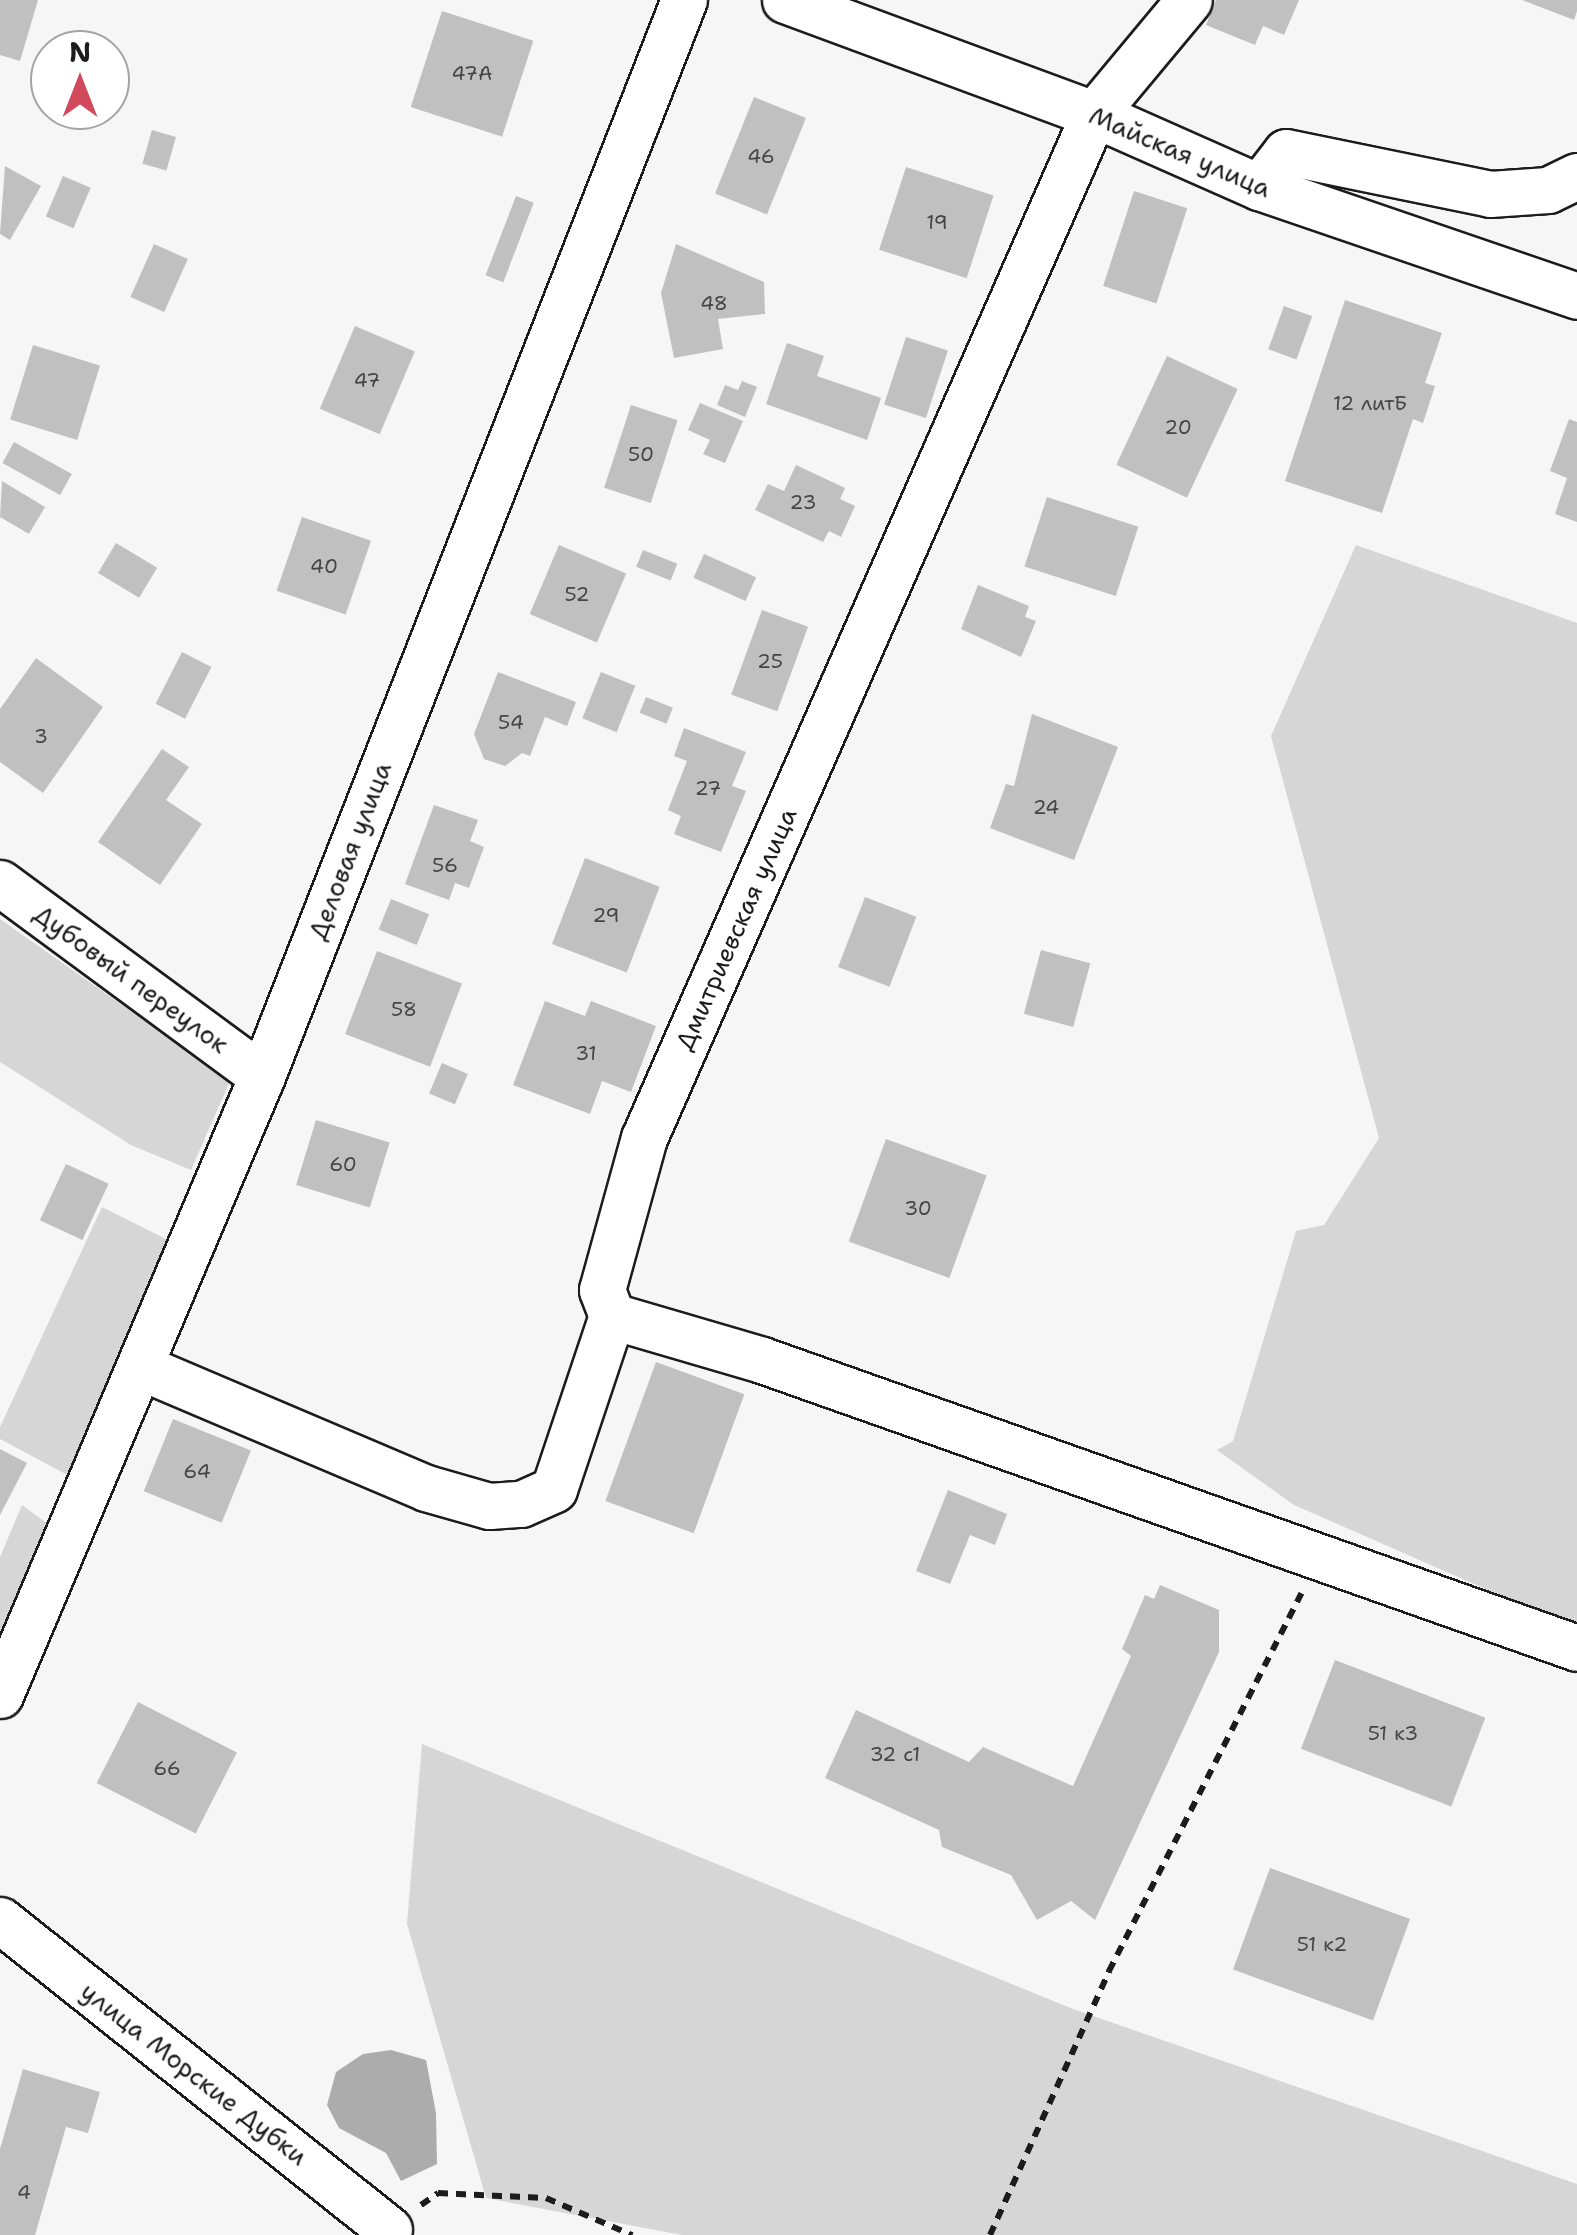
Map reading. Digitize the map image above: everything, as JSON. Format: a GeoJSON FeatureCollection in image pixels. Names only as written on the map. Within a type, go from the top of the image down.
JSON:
{"type":"FeatureCollection","features":[{"type":"Feature","properties":{"kind":"street","name":"Деловая улица"},"geometry":{"type":"LineString","coordinates":[[0,1695],[262,1076],[684,0]]}},
{"type":"Feature","properties":{"kind":"street","name":"Майская улица"},"geometry":{"type":"LineString","coordinates":[[785,0],[1094,114],[1259,187],[1577,296]]}},
{"type":"Feature","properties":{"kind":"street","name":"Дмитриевская улица"},"geometry":{"type":"LineString","coordinates":[[141,1367],[426,1488],[489,1506],[521,1504],[554,1489],[612,1316],[602,1290],[644,1138],[1094,114],[1189,0]]}},
{"type":"Feature","properties":{"kind":"street"},"geometry":{"type":"LineString","coordinates":[[1259,187],[1286,152],[1490,194],[1548,190],[1577,176]]}},
{"type":"Feature","properties":{"kind":"street","name":"Дубовый переулок"},"geometry":{"type":"LineString","coordinates":[[0,883],[262,1076]]}},
{"type":"Feature","properties":{"kind":"street"},"geometry":{"type":"LineString","coordinates":[[612,1316],[1322,1555],[1577,1648]]}},
{"type":"Feature","properties":{"kind":"street","name":"улица Морские Дубки"},"geometry":{"type":"LineString","coordinates":[[0,1920],[389,2229]]}},
{"type":"Feature","properties":{"kind":"path"},"geometry":{"type":"LineString","coordinates":[[990,2235],[1108,1971],[1322,1555]]}},
{"type":"Feature","properties":{"kind":"path"},"geometry":{"type":"LineString","coordinates":[[389,2229],[438,2193],[546,2198],[632,2235]]}},
{"type":"Feature","properties":{"kind":"shaded area"},"geometry":{"type":"Polygon","coordinates":[[[1356,545],[1577,623],[1577,1629],[1294,1505],[1217,1450],[1233,1441],[1296,1231],[1324,1225],[1379,1138],[1271,736],[1356,545]]]}},
{"type":"Feature","properties":{"kind":"shaded area"},"geometry":{"type":"Polygon","coordinates":[[[0,919],[230,1081],[191,1170],[131,1145],[0,1062],[0,919]]]}},
{"type":"Feature","properties":{"kind":"shaded area"},"geometry":{"type":"Polygon","coordinates":[[[102,1207],[168,1240],[75,1479],[0,1439],[0,1427],[102,1207]]]}},
{"type":"Feature","properties":{"kind":"shaded area"},"geometry":{"type":"Polygon","coordinates":[[[22,1505],[56,1530],[0,1661],[0,1557],[22,1505]]]}},
{"type":"Feature","properties":{"kind":"shaded area"},"geometry":{"type":"Polygon","coordinates":[[[422,1744],[1073,2009],[1577,2184],[1577,2235],[682,2235],[486,2198],[407,1924],[422,1744]]]}},
{"type":"Feature","properties":{"kind":"shaded area"},"geometry":{"type":"Polygon","coordinates":[[[391,2050],[426,2060],[436,2113],[437,2164],[401,2181],[386,2153],[339,2128],[327,2105],[336,2072],[363,2054],[391,2050]]]}},
{"type":"Feature","properties":{"kind":"building"},"geometry":{"type":"Polygon","coordinates":[[[0,0],[38,0],[20,61],[0,55],[0,0]]]}},
{"type":"Feature","properties":{"kind":"building"},"geometry":{"type":"Polygon","coordinates":[[[1216,0],[1299,0],[1284,35],[1263,26],[1255,45],[1206,25],[1216,0]]]}},
{"type":"Feature","properties":{"kind":"building"},"geometry":{"type":"Polygon","coordinates":[[[1522,0],[1577,0],[1577,11],[1574,20],[1522,0]]]}},
{"type":"Feature","properties":{"kind":"building"},"geometry":{"type":"Polygon","coordinates":[[[442,11],[533,41],[502,137],[411,107],[442,11]]]}},
{"type":"Feature","properties":{"kind":"building"},"geometry":{"type":"Polygon","coordinates":[[[754,97],[806,118],[767,214],[715,193],[754,97]]]}},
{"type":"Feature","properties":{"kind":"building"},"geometry":{"type":"Polygon","coordinates":[[[152,130],[176,137],[166,171],[142,164],[152,130]]]}},
{"type":"Feature","properties":{"kind":"building"},"geometry":{"type":"Polygon","coordinates":[[[5,166],[41,186],[10,240],[0,234],[5,166]]]}},
{"type":"Feature","properties":{"kind":"building"},"geometry":{"type":"Polygon","coordinates":[[[906,167],[993,195],[967,278],[879,250],[906,167]]]}},
{"type":"Feature","properties":{"kind":"building"},"geometry":{"type":"Polygon","coordinates":[[[63,176],[91,188],[73,228],[46,217],[63,176]]]}},
{"type":"Feature","properties":{"kind":"building"},"geometry":{"type":"Polygon","coordinates":[[[1134,191],[1187,208],[1156,303],[1103,286],[1134,191]]]}},
{"type":"Feature","properties":{"kind":"building"},"geometry":{"type":"Polygon","coordinates":[[[516,196],[534,203],[503,282],[486,275],[516,196]]]}},
{"type":"Feature","properties":{"kind":"building"},"geometry":{"type":"Polygon","coordinates":[[[154,244],[188,259],[164,312],[130,297],[154,244]]]}},
{"type":"Feature","properties":{"kind":"building"},"geometry":{"type":"Polygon","coordinates":[[[676,244],[764,282],[765,314],[718,319],[723,349],[674,358],[661,293],[676,244]]]}},
{"type":"Feature","properties":{"kind":"building"},"geometry":{"type":"Polygon","coordinates":[[[1345,300],[1442,333],[1425,383],[1435,386],[1423,423],[1413,419],[1382,513],[1285,481],[1345,300]]]}},
{"type":"Feature","properties":{"kind":"building"},"geometry":{"type":"Polygon","coordinates":[[[1284,306],[1312,316],[1296,359],[1268,349],[1284,306]]]}},
{"type":"Feature","properties":{"kind":"building"},"geometry":{"type":"Polygon","coordinates":[[[355,326],[415,351],[380,434],[320,409],[355,326]]]}},
{"type":"Feature","properties":{"kind":"building"},"geometry":{"type":"Polygon","coordinates":[[[906,337],[948,351],[926,418],[884,405],[906,337]]]}},
{"type":"Feature","properties":{"kind":"building"},"geometry":{"type":"Polygon","coordinates":[[[787,343],[824,356],[817,376],[881,398],[867,440],[766,404],[787,343]]]}},
{"type":"Feature","properties":{"kind":"building"},"geometry":{"type":"Polygon","coordinates":[[[33,345],[100,365],[77,440],[10,420],[33,345]]]}},
{"type":"Feature","properties":{"kind":"building"},"geometry":{"type":"Polygon","coordinates":[[[1167,356],[1238,389],[1187,498],[1116,465],[1167,356]]]}},
{"type":"Feature","properties":{"kind":"building"},"geometry":{"type":"Polygon","coordinates":[[[742,381],[757,387],[745,417],[717,405],[725,385],[738,390],[742,381]]]}},
{"type":"Feature","properties":{"kind":"building"},"geometry":{"type":"Polygon","coordinates":[[[700,403],[743,421],[725,463],[703,454],[710,440],[688,430],[700,403]]]}},
{"type":"Feature","properties":{"kind":"building"},"geometry":{"type":"Polygon","coordinates":[[[631,405],[678,420],[651,503],[604,488],[631,405]]]}},
{"type":"Feature","properties":{"kind":"building"},"geometry":{"type":"Polygon","coordinates":[[[1569,419],[1577,422],[1577,522],[1555,514],[1567,478],[1550,471],[1569,419]]]}},
{"type":"Feature","properties":{"kind":"building"},"geometry":{"type":"Polygon","coordinates":[[[14,442],[72,474],[60,495],[2,463],[14,442]]]}},
{"type":"Feature","properties":{"kind":"building"},"geometry":{"type":"Polygon","coordinates":[[[796,465],[845,488],[840,499],[855,506],[841,537],[829,531],[823,542],[755,510],[768,484],[784,491],[796,465]]]}},
{"type":"Feature","properties":{"kind":"building"},"geometry":{"type":"Polygon","coordinates":[[[2,481],[45,507],[29,534],[0,517],[2,481]]]}},
{"type":"Feature","properties":{"kind":"building"},"geometry":{"type":"Polygon","coordinates":[[[1047,497],[1138,527],[1116,596],[1024,566],[1047,497]]]}},
{"type":"Feature","properties":{"kind":"building"},"geometry":{"type":"Polygon","coordinates":[[[302,517],[371,541],[346,615],[277,591],[302,517]]]}},
{"type":"Feature","properties":{"kind":"building"},"geometry":{"type":"Polygon","coordinates":[[[116,543],[157,568],[139,598],[98,573],[116,543]]]}},
{"type":"Feature","properties":{"kind":"building"},"geometry":{"type":"Polygon","coordinates":[[[559,545],[626,574],[597,643],[530,614],[559,545]]]}},
{"type":"Feature","properties":{"kind":"building"},"geometry":{"type":"Polygon","coordinates":[[[643,550],[677,564],[671,581],[636,567],[643,550]]]}},
{"type":"Feature","properties":{"kind":"building"},"geometry":{"type":"Polygon","coordinates":[[[704,554],[756,577],[745,601],[693,578],[704,554]]]}},
{"type":"Feature","properties":{"kind":"building"},"geometry":{"type":"Polygon","coordinates":[[[978,585],[1029,606],[1025,617],[1036,621],[1021,657],[961,629],[978,585]]]}},
{"type":"Feature","properties":{"kind":"building"},"geometry":{"type":"Polygon","coordinates":[[[762,610],[808,627],[777,711],[731,695],[762,610]]]}},
{"type":"Feature","properties":{"kind":"building"},"geometry":{"type":"Polygon","coordinates":[[[182,652],[211,667],[185,719],[156,704],[182,652]]]}},
{"type":"Feature","properties":{"kind":"building"},"geometry":{"type":"Polygon","coordinates":[[[36,658],[103,707],[43,793],[0,762],[0,709],[36,658]]]}},
{"type":"Feature","properties":{"kind":"building"},"geometry":{"type":"Polygon","coordinates":[[[498,672],[576,702],[567,726],[545,717],[530,756],[522,753],[505,766],[484,759],[474,734],[498,672]]]}},
{"type":"Feature","properties":{"kind":"building"},"geometry":{"type":"Polygon","coordinates":[[[601,672],[635,686],[617,732],[582,718],[601,672]]]}},
{"type":"Feature","properties":{"kind":"building"},"geometry":{"type":"Polygon","coordinates":[[[646,697],[673,708],[667,724],[640,713],[646,697]]]}},
{"type":"Feature","properties":{"kind":"building"},"geometry":{"type":"Polygon","coordinates":[[[1032,714],[1118,747],[1074,860],[990,828],[1006,784],[1014,786],[1032,714]]]}},
{"type":"Feature","properties":{"kind":"building"},"geometry":{"type":"Polygon","coordinates":[[[684,728],[746,752],[732,786],[746,791],[721,852],[674,834],[681,816],[668,810],[687,761],[674,756],[684,728]]]}},
{"type":"Feature","properties":{"kind":"building"},"geometry":{"type":"Polygon","coordinates":[[[162,749],[189,767],[166,800],[202,824],[160,885],[98,842],[162,749]]]}},
{"type":"Feature","properties":{"kind":"building"},"geometry":{"type":"Polygon","coordinates":[[[434,805],[478,820],[470,841],[484,847],[469,888],[455,883],[449,900],[405,884],[434,805]]]}},
{"type":"Feature","properties":{"kind":"building"},"geometry":{"type":"Polygon","coordinates":[[[585,858],[660,887],[627,973],[552,944],[585,858]]]}},
{"type":"Feature","properties":{"kind":"building"},"geometry":{"type":"Polygon","coordinates":[[[865,897],[916,917],[889,987],[838,967],[865,897]]]}},
{"type":"Feature","properties":{"kind":"building"},"geometry":{"type":"Polygon","coordinates":[[[391,899],[429,914],[417,945],[379,930],[391,899]]]}},
{"type":"Feature","properties":{"kind":"building"},"geometry":{"type":"Polygon","coordinates":[[[1041,950],[1090,963],[1073,1027],[1024,1014],[1041,950]]]}},
{"type":"Feature","properties":{"kind":"building"},"geometry":{"type":"Polygon","coordinates":[[[377,951],[462,984],[430,1067],[345,1034],[377,951]]]}},
{"type":"Feature","properties":{"kind":"building"},"geometry":{"type":"Polygon","coordinates":[[[545,1001],[585,1016],[591,1001],[656,1026],[631,1092],[602,1081],[590,1114],[513,1085],[545,1001]]]}},
{"type":"Feature","properties":{"kind":"building"},"geometry":{"type":"Polygon","coordinates":[[[442,1063],[468,1074],[455,1104],[429,1093],[442,1063]]]}},
{"type":"Feature","properties":{"kind":"building"},"geometry":{"type":"Polygon","coordinates":[[[316,1120],[390,1143],[370,1208],[296,1185],[316,1120]]]}},
{"type":"Feature","properties":{"kind":"building"},"geometry":{"type":"Polygon","coordinates":[[[886,1139],[987,1176],[949,1278],[849,1241],[886,1139]]]}},
{"type":"Feature","properties":{"kind":"building"},"geometry":{"type":"Polygon","coordinates":[[[66,1164],[109,1184],[82,1240],[40,1220],[66,1164]]]}},
{"type":"Feature","properties":{"kind":"building"},"geometry":{"type":"Polygon","coordinates":[[[656,1362],[744,1394],[694,1533],[605,1501],[656,1362]]]}},
{"type":"Feature","properties":{"kind":"building"},"geometry":{"type":"Polygon","coordinates":[[[173,1419],[251,1450],[222,1523],[144,1491],[173,1419]]]}},
{"type":"Feature","properties":{"kind":"building"},"geometry":{"type":"Polygon","coordinates":[[[0,1449],[27,1463],[0,1515],[0,1449]]]}},
{"type":"Feature","properties":{"kind":"building"},"geometry":{"type":"Polygon","coordinates":[[[948,1490],[1007,1514],[995,1545],[970,1535],[950,1584],[916,1571],[948,1490]]]}},
{"type":"Feature","properties":{"kind":"building"},"geometry":{"type":"Polygon","coordinates":[[[1160,1585],[1219,1610],[1219,1652],[1095,1920],[1071,1901],[1037,1920],[1011,1875],[942,1847],[939,1830],[825,1778],[856,1710],[969,1762],[983,1747],[1073,1786],[1131,1656],[1122,1649],[1145,1595],[1154,1599],[1160,1585]]]}},
{"type":"Feature","properties":{"kind":"building"},"geometry":{"type":"Polygon","coordinates":[[[1335,1660],[1485,1718],[1451,1806],[1301,1749],[1335,1660]]]}},
{"type":"Feature","properties":{"kind":"building"},"geometry":{"type":"Polygon","coordinates":[[[138,1702],[237,1752],[196,1833],[97,1783],[138,1702]]]}},
{"type":"Feature","properties":{"kind":"building"},"geometry":{"type":"Polygon","coordinates":[[[1270,1868],[1410,1919],[1373,2020],[1233,1969],[1270,1868]]]}},
{"type":"Feature","properties":{"kind":"building"},"geometry":{"type":"Polygon","coordinates":[[[23,2069],[100,2092],[88,2133],[66,2127],[35,2235],[0,2235],[0,2149],[23,2069]]]}}]}
